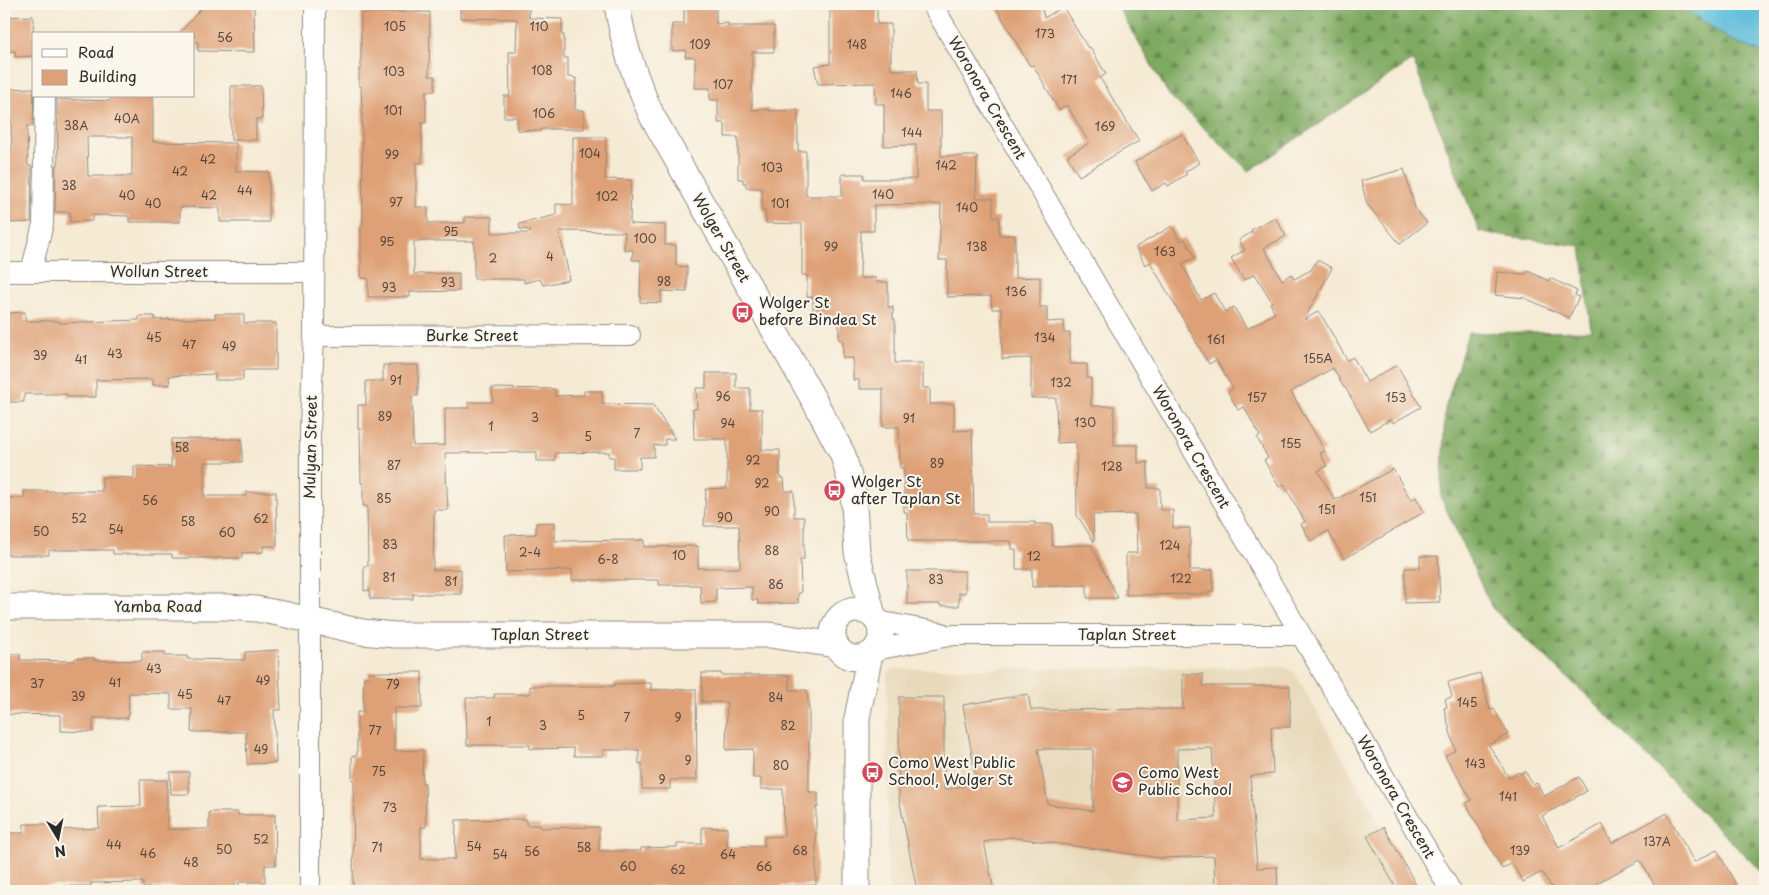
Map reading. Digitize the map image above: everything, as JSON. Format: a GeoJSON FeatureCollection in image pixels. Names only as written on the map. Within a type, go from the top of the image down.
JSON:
{"type":"FeatureCollection","features":[{"type":"Feature","properties":{"kind":"street","name":"Mulyan Street"},"geometry":{"type":"LineString","coordinates":[[310,891],[310,428],[314,336],[315,4]]}},
{"type":"Feature","properties":{"kind":"street","name":"Wolger Street"},"geometry":{"type":"LineString","coordinates":[[617,4],[625,47],[635,79],[652,116],[815,402],[843,455],[853,491],[858,552],[875,619]]}},
{"type":"Feature","properties":{"kind":"street","name":"Woronora Crescent"},"geometry":{"type":"LineString","coordinates":[[932,4],[1451,891]]}},
{"type":"Feature","properties":{"kind":"street"},"geometry":{"type":"LineString","coordinates":[[30,272],[43,224],[45,98]]}},
{"type":"Feature","properties":{"kind":"street","name":"Wollun Street"},"geometry":{"type":"LineString","coordinates":[[4,272],[314,272]]}},
{"type":"Feature","properties":{"kind":"street","name":"Burke Street"},"geometry":{"type":"LineString","coordinates":[[314,336],[630,335]]}},
{"type":"Feature","properties":{"kind":"street","name":"Wolger Street"},"geometry":{"type":"LineString","coordinates":[[857,891],[857,718],[839,633],[858,552]]}},
{"type":"Feature","properties":{"kind":"street","name":"Yamba Road"},"geometry":{"type":"LineString","coordinates":[[4,607],[227,607],[256,609],[311,621]]}},
{"type":"Feature","properties":{"kind":"street"},"geometry":{"type":"LineString","coordinates":[[856,610],[862,611],[875,619],[881,632],[880,638],[872,652],[864,657],[851,657],[839,633],[856,610]]}},
{"type":"Feature","properties":{"kind":"street","name":"Taplan Street"},"geometry":{"type":"LineString","coordinates":[[875,619],[954,635],[1301,635]]}},
{"type":"Feature","properties":{"kind":"street","name":"Taplan Street"},"geometry":{"type":"LineString","coordinates":[[311,621],[362,632],[395,635],[770,635],[839,633]]}},
{"type":"Feature","properties":{"kind":"street","name":"Taplan Street"},"geometry":{"type":"LineString","coordinates":[[872,652],[954,635]]}},
{"type":"Feature","properties":{"kind":"street","name":"Wolger Street"},"geometry":{"type":"LineString","coordinates":[[857,718],[872,652]]}},
{"type":"Feature","properties":{"kind":"shaded area","name":"Como West Public School"},"geometry":{"type":"Polygon","coordinates":[[[1284,667],[1295,673],[1418,891],[888,891],[887,673],[894,669],[1284,667]]]}},
{"type":"Feature","properties":{"kind":"green space"},"geometry":{"type":"Polygon","coordinates":[[[1116,4],[1678,4],[1729,39],[1765,54],[1765,875],[1596,704],[1492,608],[1441,498],[1445,409],[1468,333],[1591,331],[1581,246],[1479,232],[1413,60],[1249,171],[1169,95],[1116,4]]]}},
{"type":"Feature","properties":{"kind":"water"},"geometry":{"type":"Polygon","coordinates":[[[1678,4],[1765,4],[1765,54],[1729,39],[1678,4]]]}},
{"type":"Feature","properties":{"kind":"building"},"geometry":{"type":"Polygon","coordinates":[[[205,4],[254,4],[255,52],[198,51],[198,42],[195,42],[195,32],[181,32],[205,4]]]}},
{"type":"Feature","properties":{"kind":"building"},"geometry":{"type":"Polygon","coordinates":[[[460,4],[529,4],[529,18],[562,19],[564,58],[568,58],[568,77],[576,78],[575,110],[584,110],[584,129],[517,130],[517,117],[504,117],[504,96],[510,96],[509,52],[516,52],[517,19],[460,18],[460,4]]]}},
{"type":"Feature","properties":{"kind":"building"},"geometry":{"type":"Polygon","coordinates":[[[684,4],[716,4],[716,24],[728,23],[728,26],[774,26],[774,52],[752,52],[752,110],[798,110],[798,151],[806,151],[806,196],[842,196],[842,174],[864,174],[864,179],[916,179],[916,145],[884,146],[884,104],[876,104],[875,83],[818,84],[814,66],[830,64],[830,4],[877,4],[877,24],[891,24],[891,70],[917,70],[918,84],[926,84],[926,111],[941,111],[941,156],[977,156],[976,198],[993,198],[993,217],[999,217],[999,235],[1015,235],[1015,278],[1040,277],[1040,307],[1047,307],[1047,322],[1064,321],[1064,333],[1070,333],[1070,364],[1087,364],[1087,378],[1091,378],[1091,406],[1114,406],[1114,445],[1138,445],[1138,463],[1148,462],[1148,488],[1160,488],[1160,510],[1173,510],[1173,528],[1190,528],[1190,570],[1213,570],[1213,591],[1209,591],[1209,594],[1126,595],[1126,553],[1137,553],[1136,514],[1093,515],[1094,542],[1077,515],[1076,442],[1057,443],[1056,398],[1031,398],[1031,358],[1002,359],[1002,309],[992,309],[991,296],[947,297],[947,260],[939,260],[941,204],[874,205],[874,231],[861,231],[860,278],[876,278],[876,282],[888,282],[888,307],[893,307],[893,319],[895,319],[895,363],[923,363],[923,388],[930,388],[930,404],[954,404],[954,431],[972,430],[974,514],[987,514],[987,522],[1052,524],[1052,546],[1091,545],[1118,598],[1087,598],[1087,585],[1032,587],[1032,569],[1016,569],[1016,549],[1012,549],[1011,541],[908,541],[907,512],[904,512],[904,468],[900,468],[899,427],[883,427],[883,389],[859,389],[859,380],[853,380],[853,358],[843,358],[843,340],[839,340],[839,316],[813,316],[813,297],[807,297],[807,275],[802,275],[802,224],[766,223],[765,211],[762,211],[762,188],[746,188],[746,183],[743,183],[743,179],[738,179],[738,137],[725,137],[725,123],[718,123],[718,100],[710,100],[710,88],[695,88],[695,57],[685,57],[686,50],[672,51],[672,24],[684,24],[684,4]]]}},
{"type":"Feature","properties":{"kind":"building"},"geometry":{"type":"Polygon","coordinates":[[[994,4],[1041,4],[1044,18],[1063,7],[1106,74],[1100,78],[1139,141],[1079,176],[1067,156],[1089,143],[1067,105],[1059,110],[1033,65],[1030,66],[994,4]]]}},
{"type":"Feature","properties":{"kind":"building"},"geometry":{"type":"Polygon","coordinates":[[[430,12],[429,76],[435,76],[435,91],[426,91],[426,123],[422,123],[422,163],[416,163],[416,207],[428,207],[428,223],[465,223],[465,217],[492,217],[492,233],[531,233],[530,230],[520,229],[519,224],[556,215],[556,204],[573,205],[573,137],[606,137],[605,179],[631,180],[630,224],[665,225],[665,245],[676,245],[676,266],[687,267],[687,292],[661,291],[661,303],[640,302],[641,260],[632,260],[633,250],[624,250],[625,232],[559,231],[569,280],[543,285],[540,279],[524,283],[524,279],[474,279],[474,241],[414,241],[414,274],[459,273],[459,291],[410,292],[410,297],[368,297],[368,278],[361,278],[361,224],[363,224],[362,111],[359,69],[361,69],[361,13],[430,12]]]}},
{"type":"Feature","properties":{"kind":"building"},"geometry":{"type":"Polygon","coordinates":[[[33,16],[32,56],[15,57],[15,51],[4,52],[4,17],[33,16]]]}},
{"type":"Feature","properties":{"kind":"building"},"geometry":{"type":"Polygon","coordinates":[[[231,86],[261,86],[262,119],[256,119],[256,140],[231,140],[231,86]]]}},
{"type":"Feature","properties":{"kind":"building"},"geometry":{"type":"Polygon","coordinates":[[[32,88],[32,98],[34,98],[33,126],[27,126],[28,166],[32,166],[31,222],[10,223],[9,203],[4,203],[4,153],[12,153],[10,89],[32,88]]]}},
{"type":"Feature","properties":{"kind":"building"},"geometry":{"type":"Polygon","coordinates":[[[112,98],[153,98],[153,142],[236,143],[236,171],[269,172],[269,222],[220,222],[220,208],[180,207],[180,222],[129,222],[129,216],[92,215],[92,221],[70,222],[70,212],[55,212],[56,165],[58,165],[57,99],[110,101],[112,98]],[[87,137],[88,176],[132,176],[132,137],[87,137]]]}},
{"type":"Feature","properties":{"kind":"building"},"geometry":{"type":"Polygon","coordinates":[[[1182,134],[1199,163],[1185,172],[1187,174],[1168,186],[1166,183],[1152,191],[1135,162],[1182,134]]]}},
{"type":"Feature","properties":{"kind":"building"},"geometry":{"type":"Polygon","coordinates":[[[1404,169],[1415,208],[1427,223],[1400,244],[1367,204],[1361,181],[1404,169]]]}},
{"type":"Feature","properties":{"kind":"building"},"geometry":{"type":"Polygon","coordinates":[[[1275,217],[1286,236],[1264,248],[1282,280],[1291,274],[1294,279],[1311,270],[1317,260],[1332,268],[1304,320],[1319,311],[1347,360],[1353,357],[1367,382],[1397,365],[1421,407],[1393,423],[1391,419],[1370,431],[1333,368],[1291,392],[1325,451],[1320,453],[1327,466],[1318,471],[1335,500],[1393,469],[1411,500],[1416,497],[1424,512],[1344,559],[1328,531],[1311,541],[1301,524],[1305,522],[1284,484],[1279,487],[1264,460],[1268,458],[1257,438],[1260,436],[1244,407],[1238,410],[1228,392],[1233,389],[1216,360],[1209,364],[1150,262],[1145,265],[1136,247],[1172,226],[1180,241],[1184,238],[1195,257],[1182,264],[1201,300],[1214,293],[1225,312],[1234,307],[1247,329],[1275,313],[1270,303],[1272,302],[1255,274],[1244,280],[1231,258],[1245,250],[1239,240],[1252,232],[1251,230],[1275,217]]]}},
{"type":"Feature","properties":{"kind":"building"},"geometry":{"type":"Polygon","coordinates":[[[1528,271],[1549,281],[1550,278],[1577,291],[1575,295],[1579,297],[1569,318],[1525,298],[1495,295],[1497,272],[1526,274],[1528,271]]]}},
{"type":"Feature","properties":{"kind":"building"},"geometry":{"type":"Polygon","coordinates":[[[25,312],[25,321],[59,321],[59,323],[139,320],[139,316],[155,316],[155,320],[215,318],[215,314],[244,314],[244,323],[276,323],[276,370],[243,370],[243,380],[215,380],[215,374],[169,376],[170,385],[153,385],[153,379],[96,380],[96,397],[67,397],[67,394],[24,394],[24,402],[4,402],[4,318],[6,318],[6,313],[25,312]]]}},
{"type":"Feature","properties":{"kind":"building"},"geometry":{"type":"Polygon","coordinates":[[[383,365],[418,365],[418,396],[412,396],[413,446],[445,445],[445,408],[469,408],[469,402],[493,402],[492,388],[555,389],[555,396],[584,395],[584,391],[602,391],[602,404],[653,405],[675,439],[665,439],[665,445],[654,445],[654,457],[640,457],[640,469],[614,469],[614,457],[609,457],[609,452],[555,453],[555,461],[537,461],[537,452],[445,453],[448,510],[434,510],[433,570],[461,569],[461,594],[413,594],[413,599],[370,599],[370,590],[364,591],[364,566],[368,566],[367,506],[363,506],[358,405],[366,405],[366,381],[383,381],[383,365]]]}},
{"type":"Feature","properties":{"kind":"building"},"geometry":{"type":"Polygon","coordinates":[[[706,373],[736,373],[736,388],[750,388],[750,409],[762,409],[762,450],[780,450],[780,478],[784,478],[785,491],[794,491],[794,517],[804,517],[804,560],[800,560],[801,593],[798,593],[798,603],[758,604],[758,600],[752,600],[752,587],[716,588],[716,602],[701,603],[700,585],[659,585],[659,580],[572,580],[572,570],[506,572],[505,535],[536,534],[536,523],[555,522],[555,541],[644,540],[644,547],[698,546],[698,568],[740,568],[739,526],[704,526],[706,489],[727,488],[727,439],[694,439],[693,409],[697,409],[696,388],[706,388],[706,373]]]}},
{"type":"Feature","properties":{"kind":"building"},"geometry":{"type":"Polygon","coordinates":[[[171,439],[242,439],[242,462],[204,462],[204,496],[246,496],[246,492],[276,492],[277,546],[263,546],[263,552],[242,553],[242,558],[172,558],[172,554],[113,554],[113,550],[49,550],[49,555],[4,555],[4,528],[7,528],[7,498],[24,498],[24,491],[102,491],[102,477],[134,478],[134,466],[171,467],[171,439]]]}},
{"type":"Feature","properties":{"kind":"building"},"geometry":{"type":"Polygon","coordinates":[[[1420,556],[1438,556],[1440,602],[1405,603],[1405,568],[1420,568],[1420,556]]]}},
{"type":"Feature","properties":{"kind":"building"},"geometry":{"type":"Polygon","coordinates":[[[907,571],[965,571],[965,593],[959,593],[959,606],[907,604],[907,571]]]}},
{"type":"Feature","properties":{"kind":"building"},"geometry":{"type":"Polygon","coordinates":[[[278,650],[281,710],[274,710],[276,763],[247,764],[246,732],[191,732],[192,709],[171,709],[171,694],[129,693],[128,718],[93,718],[93,732],[61,731],[61,715],[4,714],[4,654],[20,654],[20,660],[75,661],[75,658],[94,658],[94,660],[142,661],[142,652],[165,652],[165,656],[187,656],[187,659],[245,660],[245,652],[278,650]]]}},
{"type":"Feature","properties":{"kind":"building"},"geometry":{"type":"Polygon","coordinates":[[[368,672],[422,672],[422,708],[394,708],[394,751],[423,750],[422,783],[425,783],[426,827],[421,827],[421,859],[455,859],[456,820],[526,819],[526,825],[540,825],[540,828],[599,827],[599,851],[641,851],[641,848],[677,847],[677,844],[702,844],[702,827],[727,828],[727,847],[764,846],[764,837],[784,836],[783,789],[761,789],[761,778],[753,778],[753,749],[726,750],[727,702],[702,702],[702,673],[721,673],[721,675],[789,675],[790,690],[807,690],[809,710],[809,792],[818,792],[818,807],[816,807],[816,885],[781,886],[781,891],[754,891],[754,887],[721,888],[721,891],[683,891],[683,886],[649,886],[649,891],[353,891],[354,780],[352,780],[352,756],[357,756],[357,712],[363,712],[364,677],[369,677],[368,672]]]}},
{"type":"Feature","properties":{"kind":"building"},"geometry":{"type":"Polygon","coordinates":[[[1480,673],[1490,710],[1494,709],[1508,734],[1489,745],[1509,778],[1525,771],[1533,785],[1537,783],[1544,796],[1579,777],[1587,791],[1542,816],[1559,848],[1602,824],[1612,843],[1667,813],[1694,862],[1717,850],[1737,886],[1728,891],[1658,891],[1640,860],[1597,883],[1602,891],[1554,891],[1542,872],[1523,882],[1512,863],[1502,869],[1466,803],[1472,800],[1445,756],[1455,750],[1444,708],[1447,707],[1445,699],[1452,697],[1448,682],[1480,673]]]}},
{"type":"Feature","properties":{"kind":"building"},"geometry":{"type":"Polygon","coordinates":[[[1183,674],[1203,674],[1203,686],[1290,686],[1290,727],[1271,727],[1273,774],[1250,776],[1257,868],[1277,867],[1278,891],[1215,891],[1214,856],[1161,858],[1010,837],[984,842],[994,891],[917,891],[899,798],[899,697],[944,697],[944,790],[977,783],[963,705],[1028,694],[1031,710],[1183,709],[1183,674]],[[1212,748],[1177,749],[1177,820],[1216,818],[1212,748]],[[1038,749],[1048,804],[1093,811],[1093,749],[1038,749]]]}},
{"type":"Feature","properties":{"kind":"building"},"geometry":{"type":"Polygon","coordinates":[[[651,683],[651,690],[696,689],[697,780],[670,780],[670,789],[642,789],[642,763],[639,764],[639,750],[603,750],[603,756],[574,756],[574,748],[530,749],[530,745],[467,745],[466,698],[494,698],[494,694],[530,694],[530,686],[614,686],[614,684],[651,683]]]}},
{"type":"Feature","properties":{"kind":"building"},"geometry":{"type":"Polygon","coordinates":[[[170,772],[189,772],[189,794],[171,794],[170,772]]]}},
{"type":"Feature","properties":{"kind":"building"},"geometry":{"type":"Polygon","coordinates":[[[140,780],[167,780],[167,829],[209,829],[209,812],[238,812],[238,815],[275,815],[276,865],[265,865],[265,882],[239,882],[239,888],[205,888],[205,891],[176,891],[176,887],[143,888],[143,882],[91,883],[91,886],[4,886],[4,833],[24,833],[24,824],[57,824],[57,830],[99,828],[98,807],[141,806],[140,780]]]}},
{"type":"Feature","properties":{"kind":"building"},"geometry":{"type":"Polygon","coordinates":[[[1384,827],[1416,885],[1406,891],[1398,891],[1367,836],[1384,827]]]}},
{"type":"Feature","properties":{"kind":"place","name":"Wolger St before Bindea St"},"geometry":{"type":"Point","coordinates":[743,312]}},
{"type":"Feature","properties":{"kind":"place","name":"Wolger St after Taplan St"},"geometry":{"type":"Point","coordinates":[835,491]}},
{"type":"Feature","properties":{"kind":"place","name":"Como West Public School, Wolger St"},"geometry":{"type":"Point","coordinates":[872,772]}},
{"type":"Feature","properties":{"kind":"place","name":"Como West Public School"},"geometry":{"type":"Point","coordinates":[1122,782]}}]}
